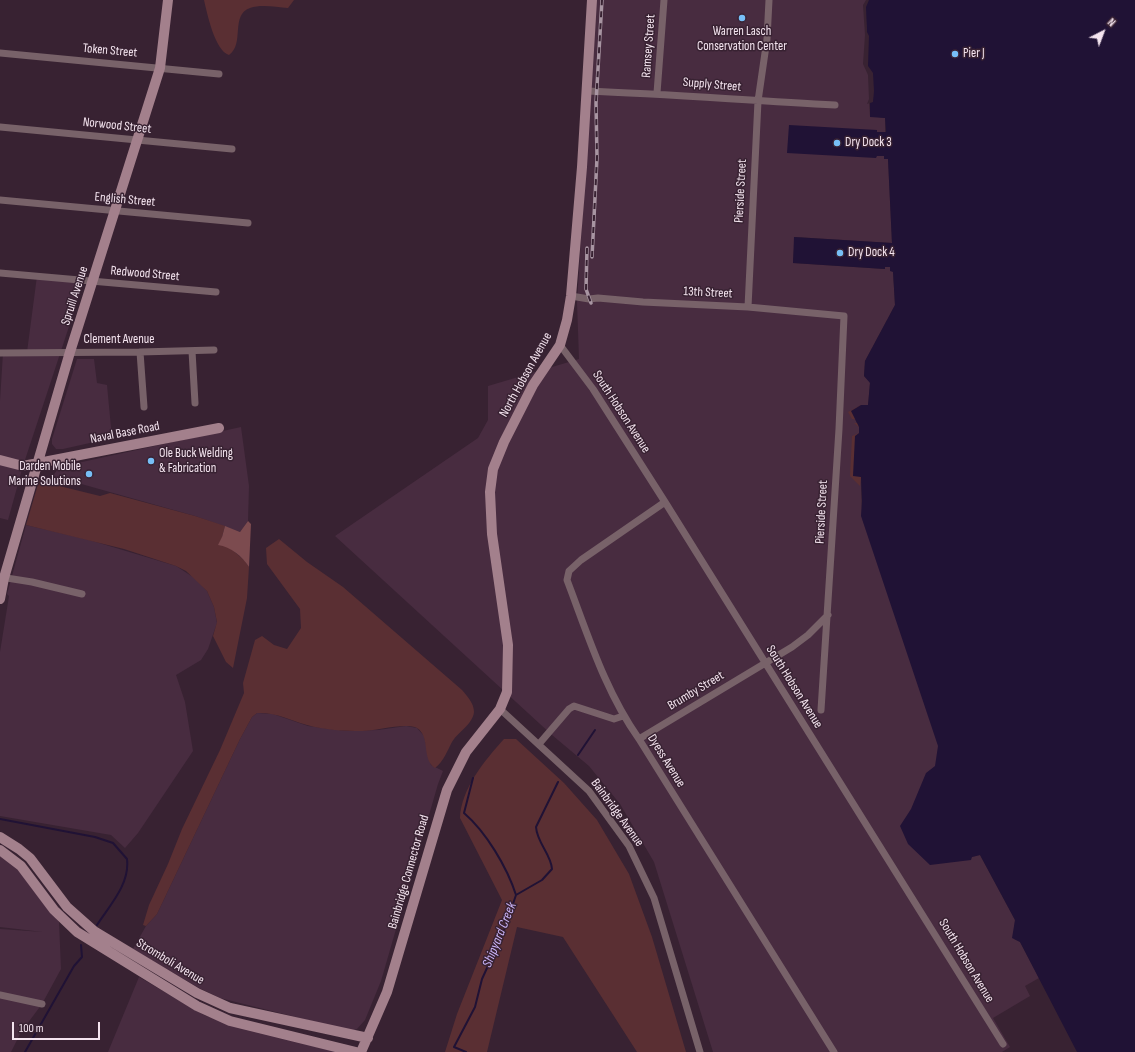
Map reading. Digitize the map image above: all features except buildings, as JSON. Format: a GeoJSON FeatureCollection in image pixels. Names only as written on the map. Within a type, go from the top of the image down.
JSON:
{"type":"FeatureCollection","features":[{"type":"Feature","properties":{"kind":"street","name":"Spruill Avenue"},"geometry":{"type":"LineString","coordinates":[[0,599],[2,577],[36,464],[70,352],[94,282],[136,140],[160,68],[168,0]]}},
{"type":"Feature","properties":{"kind":"street","name":"North Hobson Avenue"},"geometry":{"type":"LineString","coordinates":[[500,709],[507,692],[508,645],[492,534],[490,492],[493,468],[504,442],[533,385],[560,345],[571,296],[592,0]]}},
{"type":"Feature","properties":{"kind":"street","name":"Ramsey Street"},"geometry":{"type":"LineString","coordinates":[[657,93],[664,0]]}},
{"type":"Feature","properties":{"kind":"street","name":"Pierside Street"},"geometry":{"type":"LineString","coordinates":[[748,307],[758,101],[768,39],[769,0]]}},
{"type":"Feature","properties":{"kind":"street","name":"Token Street"},"geometry":{"type":"LineString","coordinates":[[0,53],[219,74]]}},
{"type":"Feature","properties":{"kind":"street","name":"Supply Street"},"geometry":{"type":"LineString","coordinates":[[586,91],[657,93],[835,105]]}},
{"type":"Feature","properties":{"kind":"street","name":"Norwood Street"},"geometry":{"type":"LineString","coordinates":[[0,127],[232,149]]}},
{"type":"Feature","properties":{"kind":"street","name":"English Street"},"geometry":{"type":"LineString","coordinates":[[0,200],[248,223]]}},
{"type":"Feature","properties":{"kind":"street","name":"Redwood Street"},"geometry":{"type":"LineString","coordinates":[[0,273],[216,292]]}},
{"type":"Feature","properties":{"kind":"street","name":"13th Street"},"geometry":{"type":"LineString","coordinates":[[571,296],[589,299],[598,298],[643,302],[748,307],[844,316]]}},
{"type":"Feature","properties":{"kind":"street","name":"Pierside Street"},"geometry":{"type":"LineString","coordinates":[[821,710],[829,614],[844,316]]}},
{"type":"Feature","properties":{"kind":"street","name":"South Hobson Avenue"},"geometry":{"type":"LineString","coordinates":[[560,345],[593,389],[665,502],[1003,1044]]}},
{"type":"Feature","properties":{"kind":"street","name":"Clement Avenue"},"geometry":{"type":"LineString","coordinates":[[0,353],[214,350]]}},
{"type":"Feature","properties":{"kind":"street"},"geometry":{"type":"LineString","coordinates":[[192,351],[195,403]]}},
{"type":"Feature","properties":{"kind":"street"},"geometry":{"type":"LineString","coordinates":[[140,352],[144,407]]}},
{"type":"Feature","properties":{"kind":"street","name":"Naval Base Road"},"geometry":{"type":"LineString","coordinates":[[0,460],[24,466],[219,428]]}},
{"type":"Feature","properties":{"kind":"street","name":"Dyess Avenue"},"geometry":{"type":"LineString","coordinates":[[665,502],[581,560],[569,571],[568,580],[606,683],[623,716],[639,739],[834,1052]]}},
{"type":"Feature","properties":{"kind":"street"},"geometry":{"type":"LineString","coordinates":[[2,577],[32,582],[82,594]]}},
{"type":"Feature","properties":{"kind":"street","name":"Brumby Street"},"geometry":{"type":"LineString","coordinates":[[639,739],[765,663],[808,635],[829,614]]}},
{"type":"Feature","properties":{"kind":"street"},"geometry":{"type":"LineString","coordinates":[[539,744],[574,706],[614,719],[623,716]]}},
{"type":"Feature","properties":{"kind":"street","name":"Bainbridge Avenue"},"geometry":{"type":"LineString","coordinates":[[500,709],[589,791],[629,846],[654,898],[700,1052]]}},
{"type":"Feature","properties":{"kind":"street","name":"Bainbridge Connector Road"},"geometry":{"type":"LineString","coordinates":[[361,1052],[387,992],[446,790],[466,752],[500,709]]}},
{"type":"Feature","properties":{"kind":"street","name":"Stromboli Avenue"},"geometry":{"type":"LineString","coordinates":[[0,837],[30,858],[67,907],[94,931],[197,993],[230,1008],[368,1038]]}},
{"type":"Feature","properties":{"kind":"street","name":"Stromboli Avenue"},"geometry":{"type":"LineString","coordinates":[[0,850],[21,866],[54,910],[70,926],[91,942],[209,1013],[230,1021],[356,1052]]}},
{"type":"Feature","properties":{"kind":"street"},"geometry":{"type":"LineString","coordinates":[[0,995],[42,1004]]}},
{"type":"Feature","properties":{"kind":"shaded area"},"geometry":{"type":"Polygon","coordinates":[[[204,0],[294,0],[288,8],[259,6],[250,8],[244,12],[239,23],[234,50],[229,55],[220,47],[212,31],[204,0]]]}},
{"type":"Feature","properties":{"kind":"shaded area"},"geometry":{"type":"Polygon","coordinates":[[[596,0],[868,0],[871,99],[869,103],[870,116],[885,118],[885,159],[888,159],[892,243],[795,237],[793,263],[884,269],[885,267],[890,267],[890,271],[893,271],[895,305],[865,361],[864,376],[870,382],[868,406],[861,405],[851,411],[859,427],[862,515],[1135,619],[1135,788],[935,766],[972,857],[980,855],[1015,920],[1014,939],[1020,942],[1039,978],[1025,986],[1030,996],[993,1018],[1010,1047],[1002,1052],[713,1052],[654,862],[620,804],[589,766],[552,735],[335,536],[478,438],[488,420],[488,386],[579,359],[577,302],[596,0]]]}},
{"type":"Feature","properties":{"kind":"shaded area"},"geometry":{"type":"Polygon","coordinates":[[[868,0],[1135,0],[1135,1052],[1077,1052],[1020,942],[1012,938],[1015,920],[980,855],[972,857],[971,860],[930,865],[908,844],[900,826],[911,809],[926,773],[935,766],[938,746],[861,516],[861,477],[853,476],[855,436],[859,433],[859,427],[851,411],[861,405],[868,405],[870,383],[864,376],[865,361],[895,305],[893,272],[890,271],[890,267],[885,267],[885,269],[793,263],[794,237],[892,243],[888,159],[884,159],[884,156],[877,156],[876,158],[787,153],[789,125],[877,130],[877,132],[886,132],[885,118],[870,117],[870,74],[865,64],[867,35],[865,5],[868,0]]]}},
{"type":"Feature","properties":{"kind":"shaded area"},"geometry":{"type":"Polygon","coordinates":[[[37,276],[84,281],[23,466],[8,520],[0,518],[0,401],[3,353],[27,352],[37,276]]]}},
{"type":"Feature","properties":{"kind":"shaded area"},"geometry":{"type":"Polygon","coordinates":[[[77,359],[94,359],[97,383],[107,385],[112,438],[63,449],[56,449],[52,444],[52,439],[77,359]]]}},
{"type":"Feature","properties":{"kind":"shaded area"},"geometry":{"type":"Polygon","coordinates":[[[861,405],[866,406],[857,476],[861,477],[860,486],[850,476],[852,436],[859,433],[859,427],[854,423],[862,423],[863,420],[852,419],[848,412],[861,405]]]}},
{"type":"Feature","properties":{"kind":"shaded area"},"geometry":{"type":"Polygon","coordinates":[[[241,427],[249,486],[248,521],[240,532],[195,516],[53,476],[57,470],[73,464],[241,427]]]}},
{"type":"Feature","properties":{"kind":"shaded area"},"geometry":{"type":"Polygon","coordinates":[[[39,481],[100,496],[110,493],[195,516],[225,526],[222,537],[228,546],[245,561],[249,567],[247,598],[233,668],[226,662],[213,636],[217,622],[214,607],[207,591],[186,571],[176,566],[124,549],[26,525],[39,481]]]}},
{"type":"Feature","properties":{"kind":"shaded area"},"geometry":{"type":"Polygon","coordinates":[[[248,521],[251,524],[249,567],[236,553],[218,545],[225,526],[240,532],[248,521]]]}},
{"type":"Feature","properties":{"kind":"shaded area"},"geometry":{"type":"Polygon","coordinates":[[[26,525],[86,539],[176,566],[196,579],[207,591],[214,607],[217,623],[208,649],[201,660],[176,675],[185,702],[193,751],[138,833],[125,848],[111,835],[0,816],[0,652],[9,596],[7,594],[26,525]]]}},
{"type":"Feature","properties":{"kind":"shaded area"},"geometry":{"type":"Polygon","coordinates":[[[279,539],[307,562],[343,587],[462,690],[473,706],[473,716],[452,742],[443,759],[435,768],[428,759],[424,737],[417,728],[412,726],[398,726],[368,731],[334,730],[314,727],[276,715],[257,713],[252,717],[240,739],[157,914],[146,926],[143,925],[149,905],[182,829],[220,750],[244,693],[243,683],[255,640],[262,636],[274,645],[287,649],[301,628],[300,609],[267,564],[266,548],[279,539]]]}},
{"type":"Feature","properties":{"kind":"shaded area"},"geometry":{"type":"Polygon","coordinates":[[[257,713],[273,714],[308,726],[346,731],[378,730],[406,726],[417,728],[424,736],[431,765],[443,771],[381,981],[365,1020],[357,1029],[351,1031],[220,998],[199,988],[133,949],[146,926],[157,914],[240,739],[252,717],[257,713]]]}},
{"type":"Feature","properties":{"kind":"shaded area"},"geometry":{"type":"Polygon","coordinates":[[[504,739],[516,739],[564,783],[597,820],[629,874],[652,937],[686,1052],[637,1052],[563,937],[517,927],[487,1052],[445,1052],[457,1014],[502,900],[460,818],[461,807],[469,786],[475,776],[489,756],[504,739]]]}},
{"type":"Feature","properties":{"kind":"shaded area"},"geometry":{"type":"Polygon","coordinates":[[[0,854],[14,864],[59,922],[61,969],[42,1004],[21,1032],[11,1052],[0,1052],[0,929],[43,932],[0,927],[0,854]]]}},
{"type":"Feature","properties":{"kind":"shaded area"},"geometry":{"type":"Polygon","coordinates":[[[139,977],[206,1016],[340,1052],[108,1052],[139,977]]]}},
{"type":"Feature","properties":{"kind":"pier"},"geometry":{"type":"Polygon","coordinates":[[[866,0],[869,0],[866,7],[867,32],[869,36],[868,66],[873,73],[874,91],[873,102],[867,104],[869,99],[868,75],[863,64],[865,35],[863,5],[866,0]]]}},
{"type":"Feature","properties":{"kind":"waterway","name":"Shipyard Creek"},"geometry":{"type":"LineString","coordinates":[[578,755],[595,730]]}},
{"type":"Feature","properties":{"kind":"waterway"},"geometry":{"type":"LineString","coordinates":[[473,778],[464,813],[480,830],[495,851],[507,873],[516,895]]}},
{"type":"Feature","properties":{"kind":"waterway","name":"Shipyard Creek"},"geometry":{"type":"LineString","coordinates":[[466,1052],[454,1047],[475,1007],[482,979],[503,933],[516,895],[542,880],[552,869],[549,858],[537,833],[536,827],[558,782]]}},
{"type":"Feature","properties":{"kind":"waterway"},"geometry":{"type":"LineString","coordinates":[[0,819],[95,837],[113,843],[127,859],[127,868],[118,894],[97,925]]}},
{"type":"Feature","properties":{"kind":"waterway"},"geometry":{"type":"LineString","coordinates":[[25,1052],[74,966],[82,957],[81,945]]}},
{"type":"Feature","properties":{"kind":"railway"},"geometry":{"type":"LineString","coordinates":[[592,257],[597,158],[596,103],[602,0]]}},
{"type":"Feature","properties":{"kind":"railway"},"geometry":{"type":"LineString","coordinates":[[587,248],[586,289],[591,303]]}},
{"type":"Feature","properties":{"kind":"place","name":"Warren Lasch Conservation Center"},"geometry":{"type":"Point","coordinates":[742,18]}},
{"type":"Feature","properties":{"kind":"place","name":"Pier J"},"geometry":{"type":"Point","coordinates":[955,54]}},
{"type":"Feature","properties":{"kind":"place","name":"Dry Dock 3"},"geometry":{"type":"Point","coordinates":[837,143]}},
{"type":"Feature","properties":{"kind":"place","name":"Dry Dock 4"},"geometry":{"type":"Point","coordinates":[840,253]}},
{"type":"Feature","properties":{"kind":"place","name":"Ole Buck Welding & Fabrication"},"geometry":{"type":"Point","coordinates":[151,461]}},
{"type":"Feature","properties":{"kind":"place","name":"Darden Mobile Marine Solutions"},"geometry":{"type":"Point","coordinates":[89,474]}}]}
